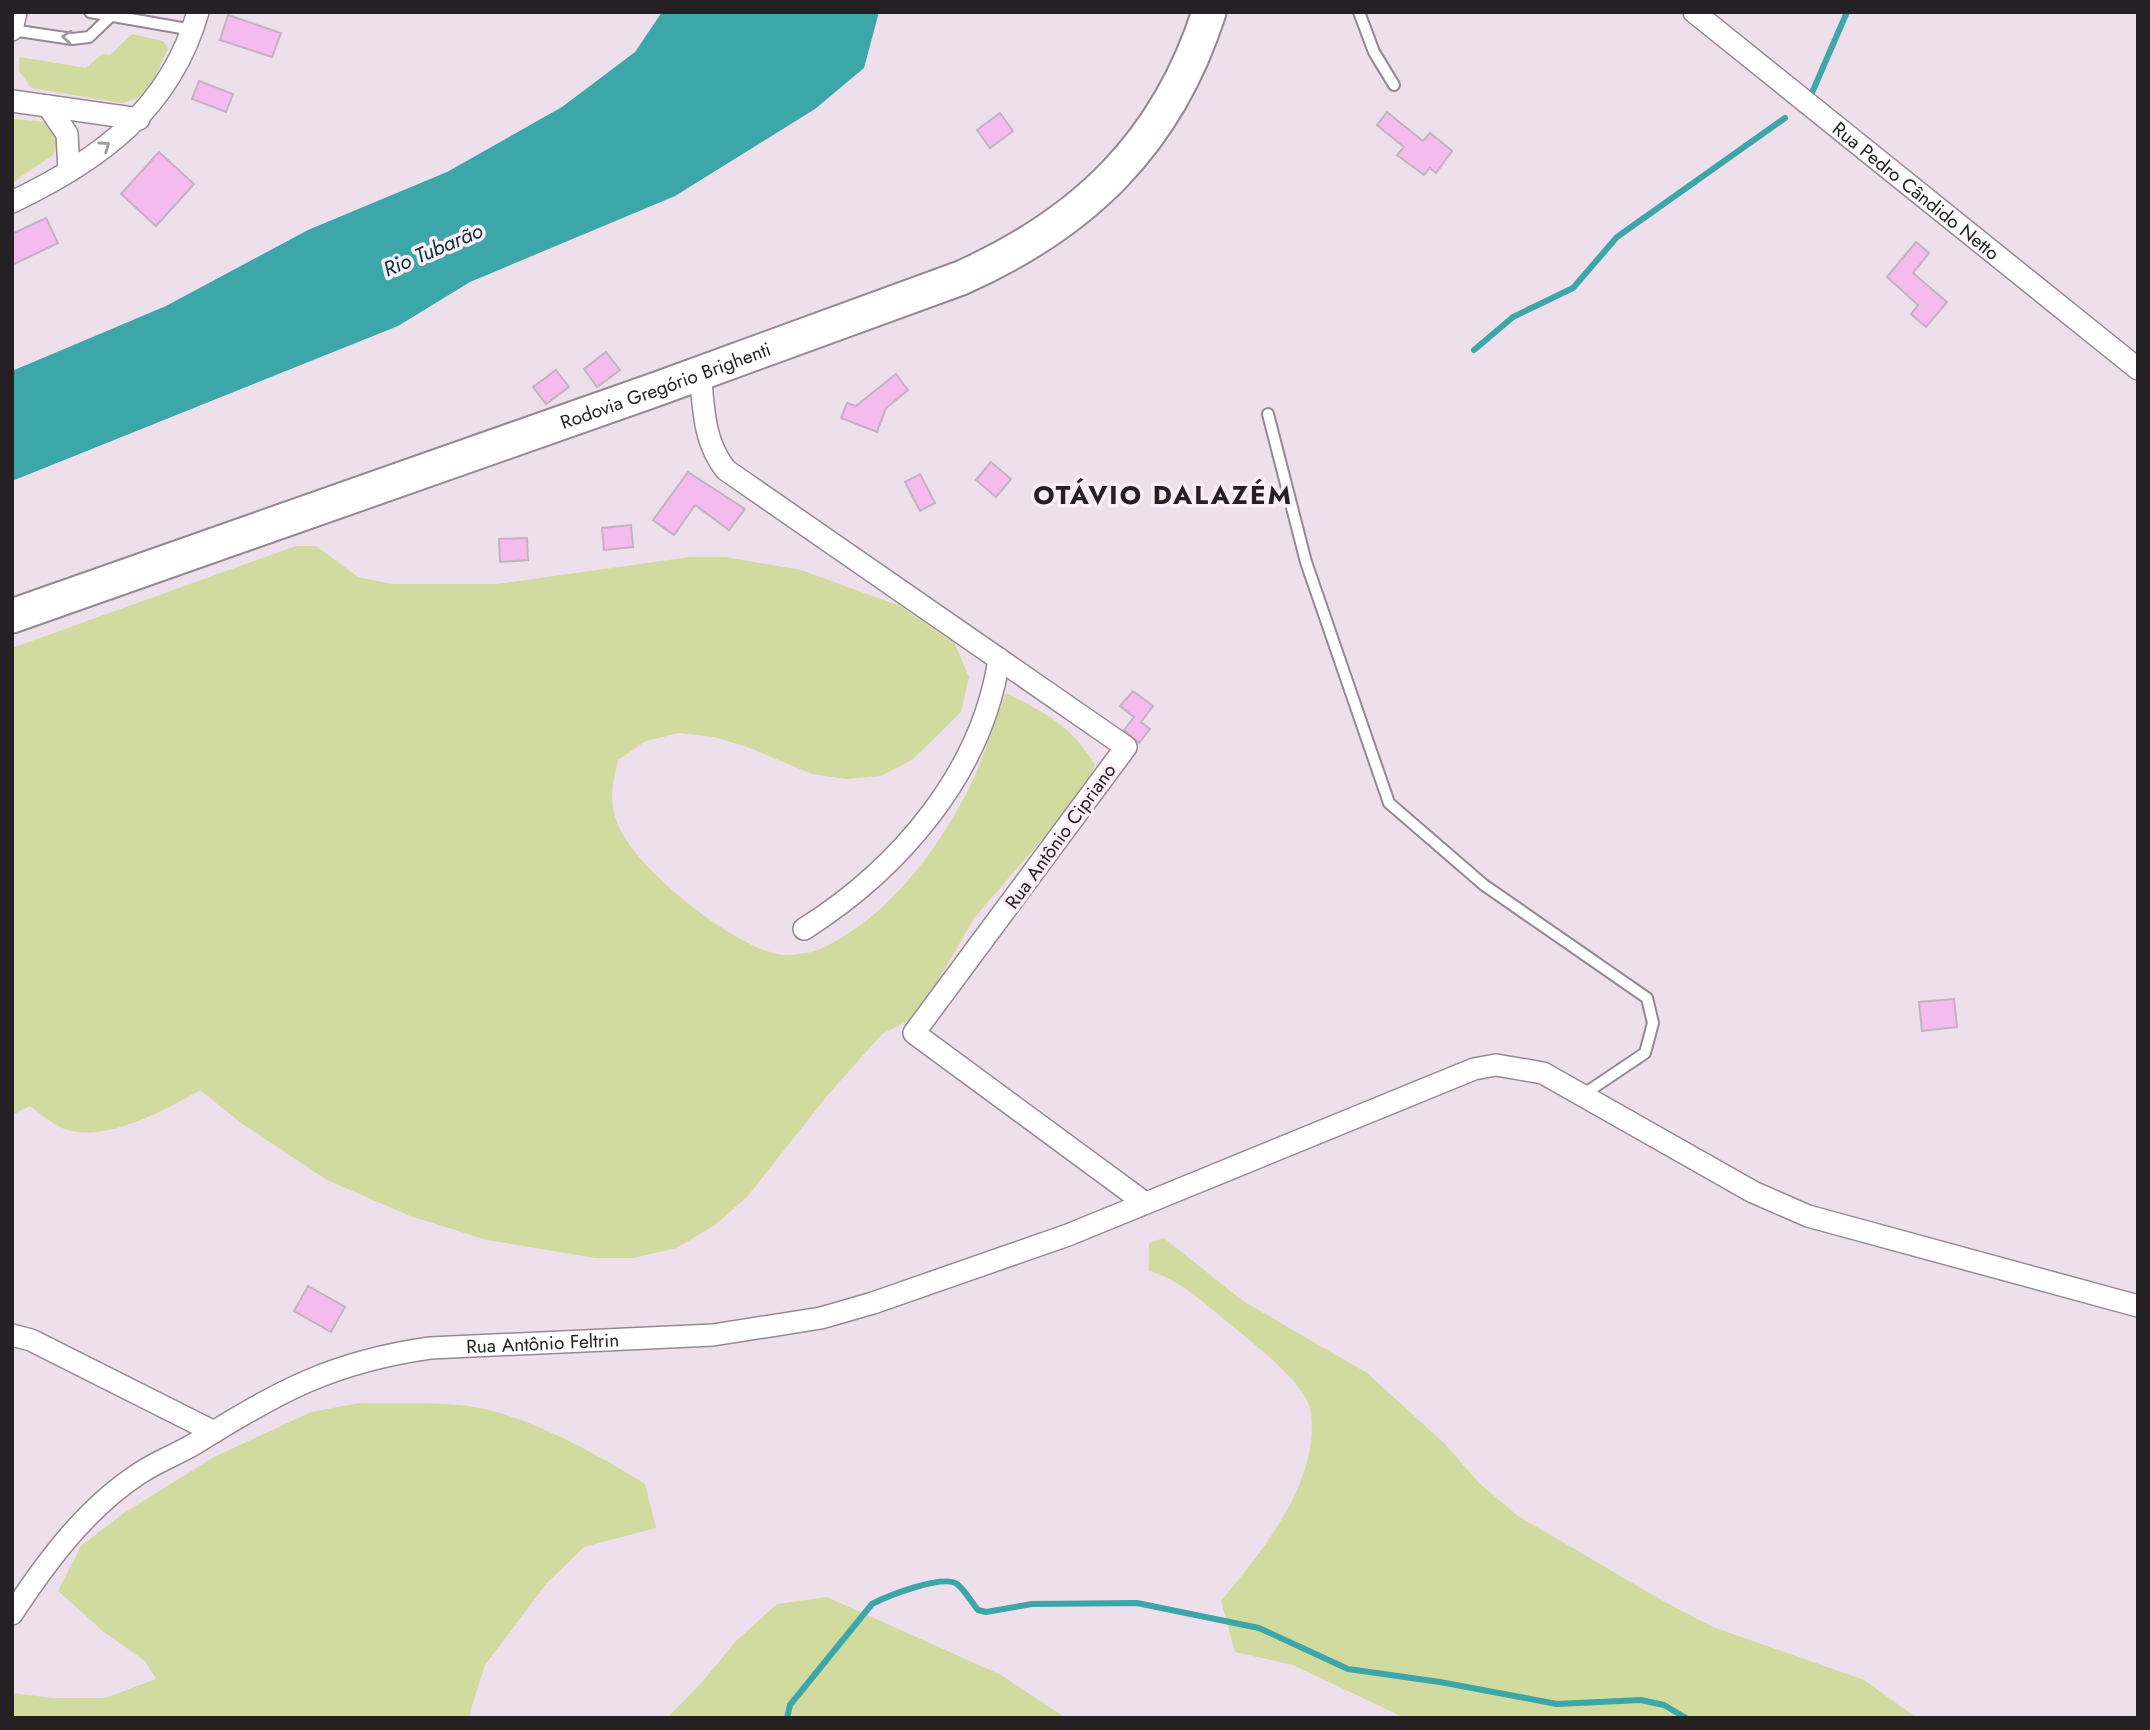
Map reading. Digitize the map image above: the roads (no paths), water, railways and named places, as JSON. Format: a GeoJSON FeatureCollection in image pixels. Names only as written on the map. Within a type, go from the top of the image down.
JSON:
{"type":"FeatureCollection","features":[{"type":"Feature","properties":{"kind":"main road","name":"Rodovia Gregório Brighenti"},"geometry":{"type":"LineString","coordinates":[[12,616],[961,278],[1023,248],[1068,218],[1101,190],[1157,125],[1199,46],[1209,12]]}},
{"type":"Feature","properties":{"kind":"street"},"geometry":{"type":"LineString","coordinates":[[12,30],[16,12]]}},
{"type":"Feature","properties":{"kind":"street","name":"Rua Pedro Cândido Netto"},"geometry":{"type":"LineString","coordinates":[[1694,12],[2138,369]]}},
{"type":"Feature","properties":{"kind":"street"},"geometry":{"type":"LineString","coordinates":[[12,202],[69,170],[139,119],[173,76],[195,21]]}},
{"type":"Feature","properties":{"kind":"street"},"geometry":{"type":"LineString","coordinates":[[12,102],[139,119]]}},
{"type":"Feature","properties":{"kind":"street"},"geometry":{"type":"LineString","coordinates":[[48,106],[67,134],[71,156],[69,170]]}},
{"type":"Feature","properties":{"kind":"street","name":"Rua Antônio Cipriano"},"geometry":{"type":"LineString","coordinates":[[700,373],[706,435],[713,454],[726,470],[1126,747],[914,1034],[1144,1203]]}},
{"type":"Feature","properties":{"kind":"street"},"geometry":{"type":"LineString","coordinates":[[804,929],[851,895],[935,812],[959,771],[989,707],[999,659]]}},
{"type":"Feature","properties":{"kind":"street","name":"Rua Antônio Feltrin"},"geometry":{"type":"LineString","coordinates":[[12,1614],[50,1557],[123,1486],[141,1472],[214,1432],[250,1408],[307,1379],[391,1354],[430,1348],[713,1335],[821,1318],[873,1303],[1068,1235],[1474,1069],[1496,1065],[1519,1066],[1543,1073],[1753,1192],[1808,1216],[2138,1306]]}},
{"type":"Feature","properties":{"kind":"street"},"geometry":{"type":"LineString","coordinates":[[12,1335],[31,1340],[214,1432]]}},
{"type":"Feature","properties":{"kind":"lane"},"geometry":{"type":"LineString","coordinates":[[90,12],[195,21]]}},
{"type":"Feature","properties":{"kind":"lane"},"geometry":{"type":"LineString","coordinates":[[1359,12],[1374,52],[1394,86]]}},
{"type":"Feature","properties":{"kind":"lane"},"geometry":{"type":"LineString","coordinates":[[12,30],[72,39],[89,37],[111,13]]}},
{"type":"Feature","properties":{"kind":"lane"},"geometry":{"type":"LineString","coordinates":[[1268,414],[1306,562],[1389,803],[1484,885],[1647,998],[1653,1023],[1645,1053],[1584,1094]]}},
{"type":"Feature","properties":{"kind":"water","name":"Rio Tubarão"},"geometry":{"type":"Polygon","coordinates":[[[662,12],[879,12],[864,68],[815,109],[675,196],[470,282],[398,326],[12,481],[12,371],[166,306],[308,230],[447,172],[562,107],[635,52],[662,12]]]}},
{"type":"Feature","properties":{"kind":"waterway"},"geometry":{"type":"LineString","coordinates":[[1811,95],[1847,12]]}},
{"type":"Feature","properties":{"kind":"waterway"},"geometry":{"type":"LineString","coordinates":[[1474,350],[1513,317],[1573,288],[1617,237],[1785,118]]}},
{"type":"Feature","properties":{"kind":"waterway"},"geometry":{"type":"LineString","coordinates":[[787,1718],[790,1705],[872,1604],[915,1587],[940,1582],[957,1584],[978,1610],[986,1612],[1032,1604],[1137,1603],[1259,1628],[1348,1669],[1440,1682],[1557,1704],[1641,1700],[1664,1705],[1686,1718]]}},
{"type":"Feature","properties":{"kind":"district","name":"OTÁVIO DALAZÉM"},"geometry":{"type":"Point","coordinates":[1163,495]}}]}
